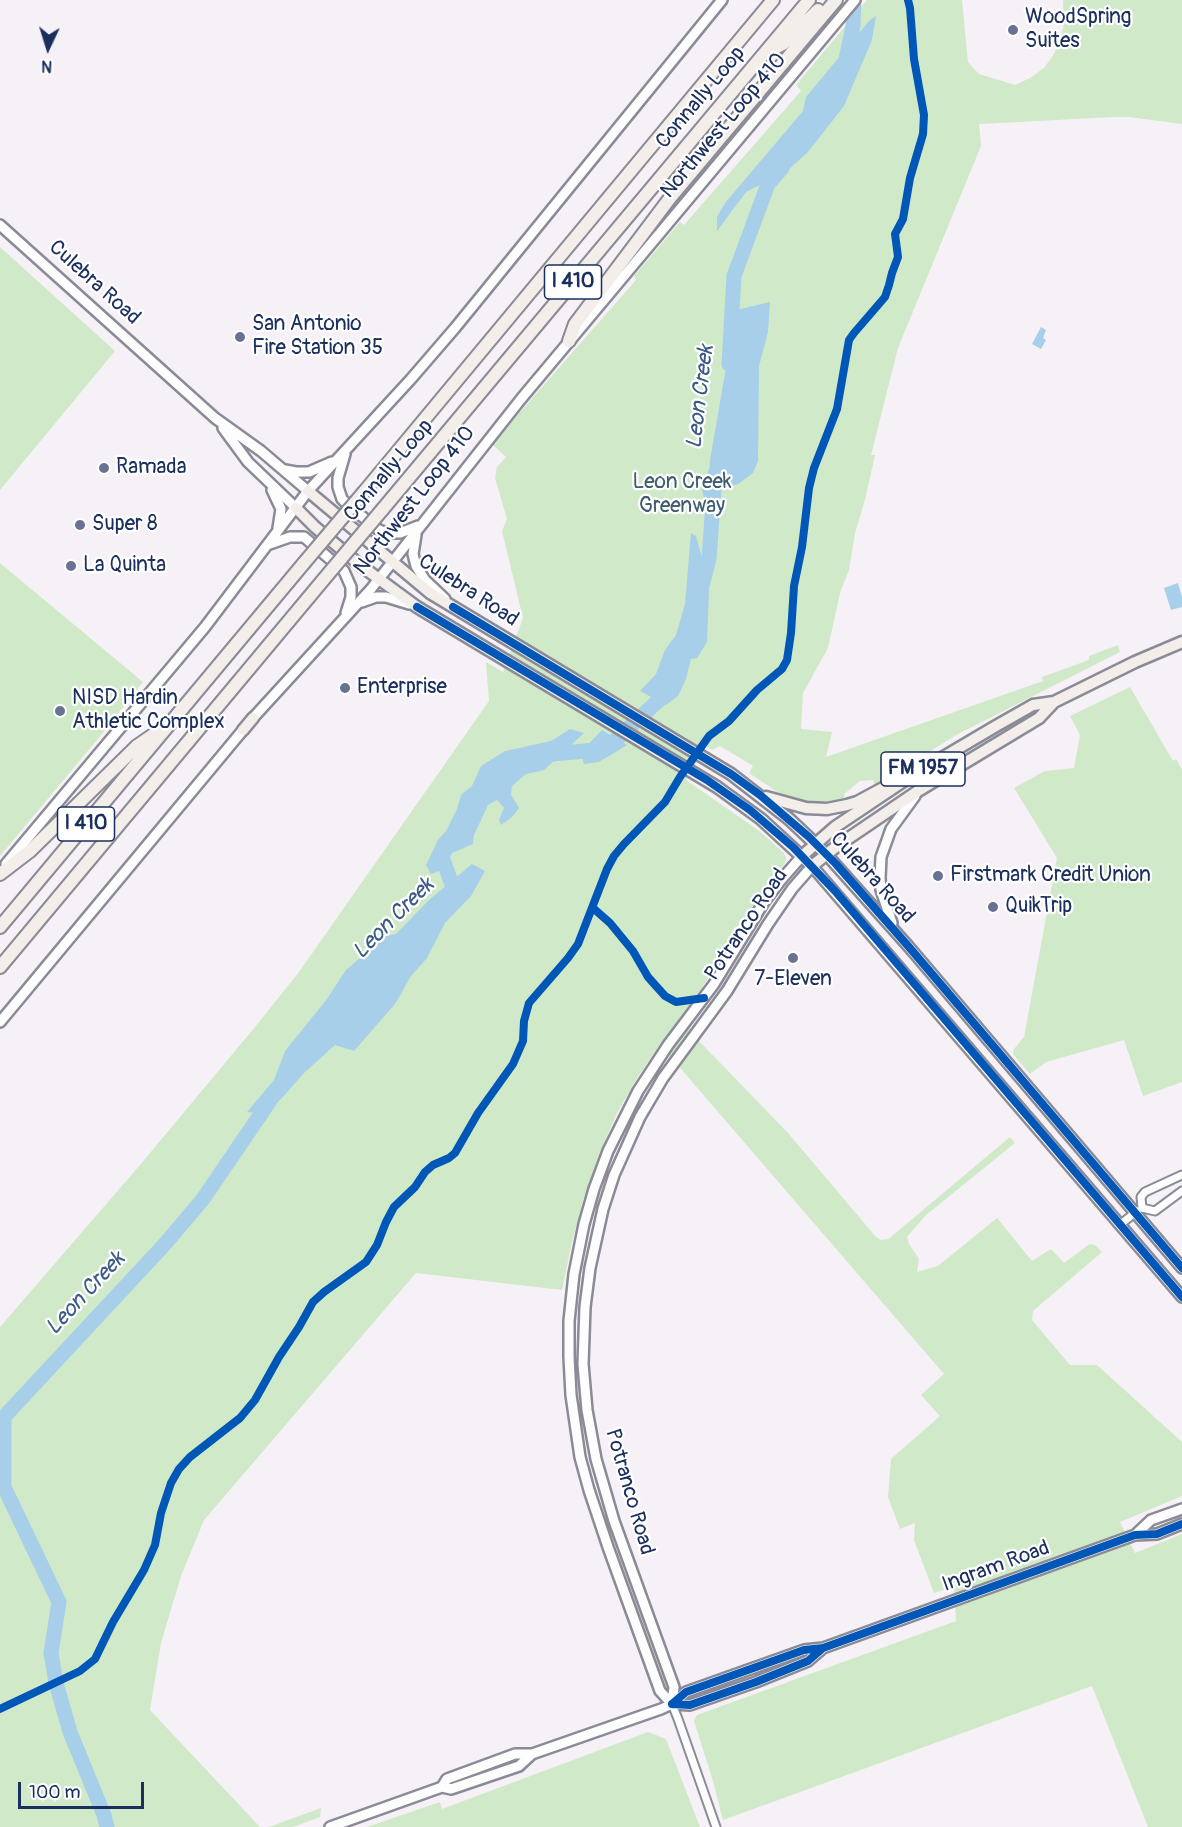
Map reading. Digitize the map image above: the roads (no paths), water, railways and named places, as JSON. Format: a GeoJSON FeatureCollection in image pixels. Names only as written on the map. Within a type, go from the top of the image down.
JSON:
{"type":"FeatureCollection","features":[{"type":"Feature","properties":{"kind":"highway","name":"Connally Loop"},"geometry":{"type":"LineString","coordinates":[[0,927],[773,0]]}},
{"type":"Feature","properties":{"kind":"highway"},"geometry":{"type":"LineString","coordinates":[[781,40],[808,0]]}},
{"type":"Feature","properties":{"kind":"highway"},"geometry":{"type":"LineString","coordinates":[[781,40],[829,0]]}},
{"type":"Feature","properties":{"kind":"highway"},"geometry":{"type":"LineString","coordinates":[[569,341],[574,324],[670,198],[836,0]]}},
{"type":"Feature","properties":{"kind":"highway","name":"Connally Loop"},"geometry":{"type":"LineString","coordinates":[[0,967],[764,54],[781,40]]}},
{"type":"Feature","properties":{"kind":"highway"},"geometry":{"type":"LineString","coordinates":[[0,873],[30,851],[137,746],[172,721]]}},
{"type":"Feature","properties":{"kind":"main road"},"geometry":{"type":"LineString","coordinates":[[274,536],[308,491],[411,380],[455,328],[723,0]]}},
{"type":"Feature","properties":{"kind":"main road","name":"Northwest Loop 410"},"geometry":{"type":"LineString","coordinates":[[0,1022],[253,718],[359,603],[498,427],[855,0]]}},
{"type":"Feature","properties":{"kind":"main road","name":"Culebra Road"},"geometry":{"type":"LineString","coordinates":[[0,225],[215,418],[280,467],[430,593],[707,759],[760,795],[816,843],[1138,1210],[1182,1268]]}},
{"type":"Feature","properties":{"kind":"main road","name":"Culebra Road"},"geometry":{"type":"LineString","coordinates":[[215,418],[261,476],[315,527],[379,579],[417,607],[698,775],[750,810],[802,856],[1182,1297]]}},
{"type":"Feature","properties":{"kind":"main road"},"geometry":{"type":"LineString","coordinates":[[280,467],[296,472],[313,471],[332,462],[345,451]]}},
{"type":"Feature","properties":{"kind":"main road"},"geometry":{"type":"LineString","coordinates":[[345,451],[338,478],[338,488],[342,499],[349,506],[379,530],[387,533],[405,532],[423,523]]}},
{"type":"Feature","properties":{"kind":"main road"},"geometry":{"type":"LineString","coordinates":[[0,873],[198,636],[268,546],[280,524],[280,506],[276,495],[261,476]]}},
{"type":"Feature","properties":{"kind":"main road"},"geometry":{"type":"LineString","coordinates":[[423,523],[415,536],[413,546],[416,566],[425,580],[453,607]]}},
{"type":"Feature","properties":{"kind":"main road"},"geometry":{"type":"LineString","coordinates":[[268,546],[285,538],[300,536],[308,540],[344,571],[351,590],[350,603],[344,618]]}},
{"type":"Feature","properties":{"kind":"main road"},"geometry":{"type":"LineString","coordinates":[[359,603],[372,598],[386,597],[417,607]]}},
{"type":"Feature","properties":{"kind":"main road","name":"FM 1957"},"geometry":{"type":"LineString","coordinates":[[1054,702],[1135,662],[1181,644]]}},
{"type":"Feature","properties":{"kind":"main road","name":"Potranco Road"},"geometry":{"type":"LineString","coordinates":[[672,1704],[660,1691],[584,1474],[571,1395],[570,1308],[577,1256],[594,1189],[608,1151],[627,1111],[651,1070],[714,984],[764,902],[802,856],[836,827],[908,778],[1033,705],[1054,702]]}},
{"type":"Feature","properties":{"kind":"main road","name":"Potranco Road"},"geometry":{"type":"LineString","coordinates":[[672,1704],[674,1687],[604,1490],[588,1418],[584,1377],[587,1285],[598,1227],[614,1175],[640,1117],[663,1078],[727,991],[792,889],[812,866],[918,791],[1039,718],[1054,702]]}},
{"type":"Feature","properties":{"kind":"main road"},"geometry":{"type":"LineString","coordinates":[[760,795],[793,806],[827,809],[847,806],[890,784],[908,778]]}},
{"type":"Feature","properties":{"kind":"main road"},"geometry":{"type":"LineString","coordinates":[[895,931],[881,890],[881,857],[891,829],[918,791]]}},
{"type":"Feature","properties":{"kind":"main road"},"geometry":{"type":"LineString","coordinates":[[651,1070],[663,1078]]}},
{"type":"Feature","properties":{"kind":"main road"},"geometry":{"type":"LineString","coordinates":[[584,1224],[598,1227]]}},
{"type":"Feature","properties":{"kind":"main road","name":"Ingram Road"},"geometry":{"type":"LineString","coordinates":[[1135,1535],[1151,1520],[1182,1509]]}},
{"type":"Feature","properties":{"kind":"main road","name":"Ingram Road"},"geometry":{"type":"LineString","coordinates":[[330,1827],[442,1787],[447,1779],[515,1754],[532,1754],[672,1704],[694,1689],[804,1650],[823,1648],[1135,1535],[1157,1533],[1182,1524]]}},
{"type":"Feature","properties":{"kind":"main road"},"geometry":{"type":"LineString","coordinates":[[608,1547],[622,1542]]}},
{"type":"Feature","properties":{"kind":"main road","name":"Ingram Road"},"geometry":{"type":"LineString","coordinates":[[672,1704],[690,1706],[756,1682],[808,1661],[823,1648]]}},
{"type":"Feature","properties":{"kind":"street"},"geometry":{"type":"LineString","coordinates":[[1121,1224],[1138,1210],[1141,1197],[1145,1192],[1182,1175]]}},
{"type":"Feature","properties":{"kind":"street"},"geometry":{"type":"LineString","coordinates":[[1138,1210],[1155,1211],[1182,1191]]}},
{"type":"Feature","properties":{"kind":"street"},"geometry":{"type":"LineString","coordinates":[[672,1704],[716,1827]]}},
{"type":"Feature","properties":{"kind":"water"},"geometry":{"type":"Polygon","coordinates":[[[876,16],[872,40],[844,106],[808,152],[772,181],[746,192],[717,231],[717,217],[725,203],[803,111],[806,97],[869,21],[876,16]]]}},
{"type":"Feature","properties":{"kind":"water"},"geometry":{"type":"Polygon","coordinates":[[[770,302],[768,332],[759,366],[758,461],[753,473],[738,484],[719,489],[712,495],[706,506],[701,485],[709,477],[736,310],[770,302]]]}},
{"type":"Feature","properties":{"kind":"water"},"geometry":{"type":"Polygon","coordinates":[[[1041,327],[1046,330],[1043,338],[1046,340],[1041,349],[1032,344],[1041,327]]]}},
{"type":"Feature","properties":{"kind":"water"},"geometry":{"type":"Polygon","coordinates":[[[691,533],[696,536],[707,575],[709,592],[707,642],[697,658],[691,659],[686,679],[678,696],[666,705],[640,691],[656,674],[665,650],[676,635],[685,604],[691,533]]]}},
{"type":"Feature","properties":{"kind":"water"},"geometry":{"type":"Polygon","coordinates":[[[1178,583],[1182,607],[1171,610],[1164,588],[1178,583]]]}},
{"type":"Feature","properties":{"kind":"water"},"geometry":{"type":"Polygon","coordinates":[[[570,729],[584,733],[544,770],[526,774],[512,786],[511,795],[519,808],[512,817],[501,825],[499,820],[504,808],[497,800],[488,805],[474,835],[473,844],[452,853],[444,869],[431,874],[426,865],[457,809],[461,795],[472,786],[481,766],[505,751],[551,741],[570,729]]]}},
{"type":"Feature","properties":{"kind":"water"},"geometry":{"type":"Polygon","coordinates":[[[602,730],[627,745],[599,762],[584,764],[581,752],[602,730]]]}},
{"type":"Feature","properties":{"kind":"water"},"geometry":{"type":"Polygon","coordinates":[[[472,864],[485,871],[471,896],[445,923],[427,958],[411,976],[395,1004],[354,1051],[335,1045],[264,1114],[247,1112],[274,1080],[285,1051],[327,999],[346,970],[381,937],[396,934],[429,900],[472,864]]]}},
{"type":"Feature","properties":{"kind":"waterway","name":"Leon Creek"},"geometry":{"type":"LineString","coordinates":[[845,64],[853,26],[854,0]]}},
{"type":"Feature","properties":{"kind":"waterway","name":"Leon Creek"},"geometry":{"type":"LineString","coordinates":[[729,364],[734,276],[768,184],[782,168]]}},
{"type":"Feature","properties":{"kind":"waterway","name":"Leon Creek"},"geometry":{"type":"LineString","coordinates":[[701,589],[709,559],[715,474]]}},
{"type":"Feature","properties":{"kind":"waterway","name":"Leon Creek"},"geometry":{"type":"LineString","coordinates":[[542,755],[606,749],[673,687]]}},
{"type":"Feature","properties":{"kind":"waterway","name":"Leon Creek"},"geometry":{"type":"LineString","coordinates":[[445,848],[441,854],[454,890],[446,898]]}},
{"type":"Feature","properties":{"kind":"waterway","name":"Leon Creek"},"geometry":{"type":"LineString","coordinates":[[107,1827],[70,1732],[56,1683],[51,1653],[59,1602],[4,1487],[4,1417],[164,1245],[203,1199],[271,1099]]}},
{"type":"Feature","properties":{"kind":"place","name":"WoodSpring Suites"},"geometry":{"type":"Point","coordinates":[1013,30]}},
{"type":"Feature","properties":{"kind":"place","name":"San Antonio Fire Station 35"},"geometry":{"type":"Point","coordinates":[240,337]}},
{"type":"Feature","properties":{"kind":"place","name":"Ramada"},"geometry":{"type":"Point","coordinates":[104,468]}},
{"type":"Feature","properties":{"kind":"place","name":"Super 8"},"geometry":{"type":"Point","coordinates":[80,525]}},
{"type":"Feature","properties":{"kind":"place","name":"La Quinta"},"geometry":{"type":"Point","coordinates":[71,566]}},
{"type":"Feature","properties":{"kind":"place","name":"Enterprise"},"geometry":{"type":"Point","coordinates":[345,688]}},
{"type":"Feature","properties":{"kind":"place","name":"NISD Hardin Athletic Complex"},"geometry":{"type":"Point","coordinates":[60,711]}},
{"type":"Feature","properties":{"kind":"place","name":"Firstmark Credit Union"},"geometry":{"type":"Point","coordinates":[938,876]}},
{"type":"Feature","properties":{"kind":"place","name":"QuikTrip"},"geometry":{"type":"Point","coordinates":[993,907]}},
{"type":"Feature","properties":{"kind":"place","name":"7-Eleven"},"geometry":{"type":"Point","coordinates":[793,958]}},
{"type":"Feature","properties":{"kind":"park label","name":"Leon Creek Greenway"},"geometry":{"type":"Point","coordinates":[682,495]}}]}
